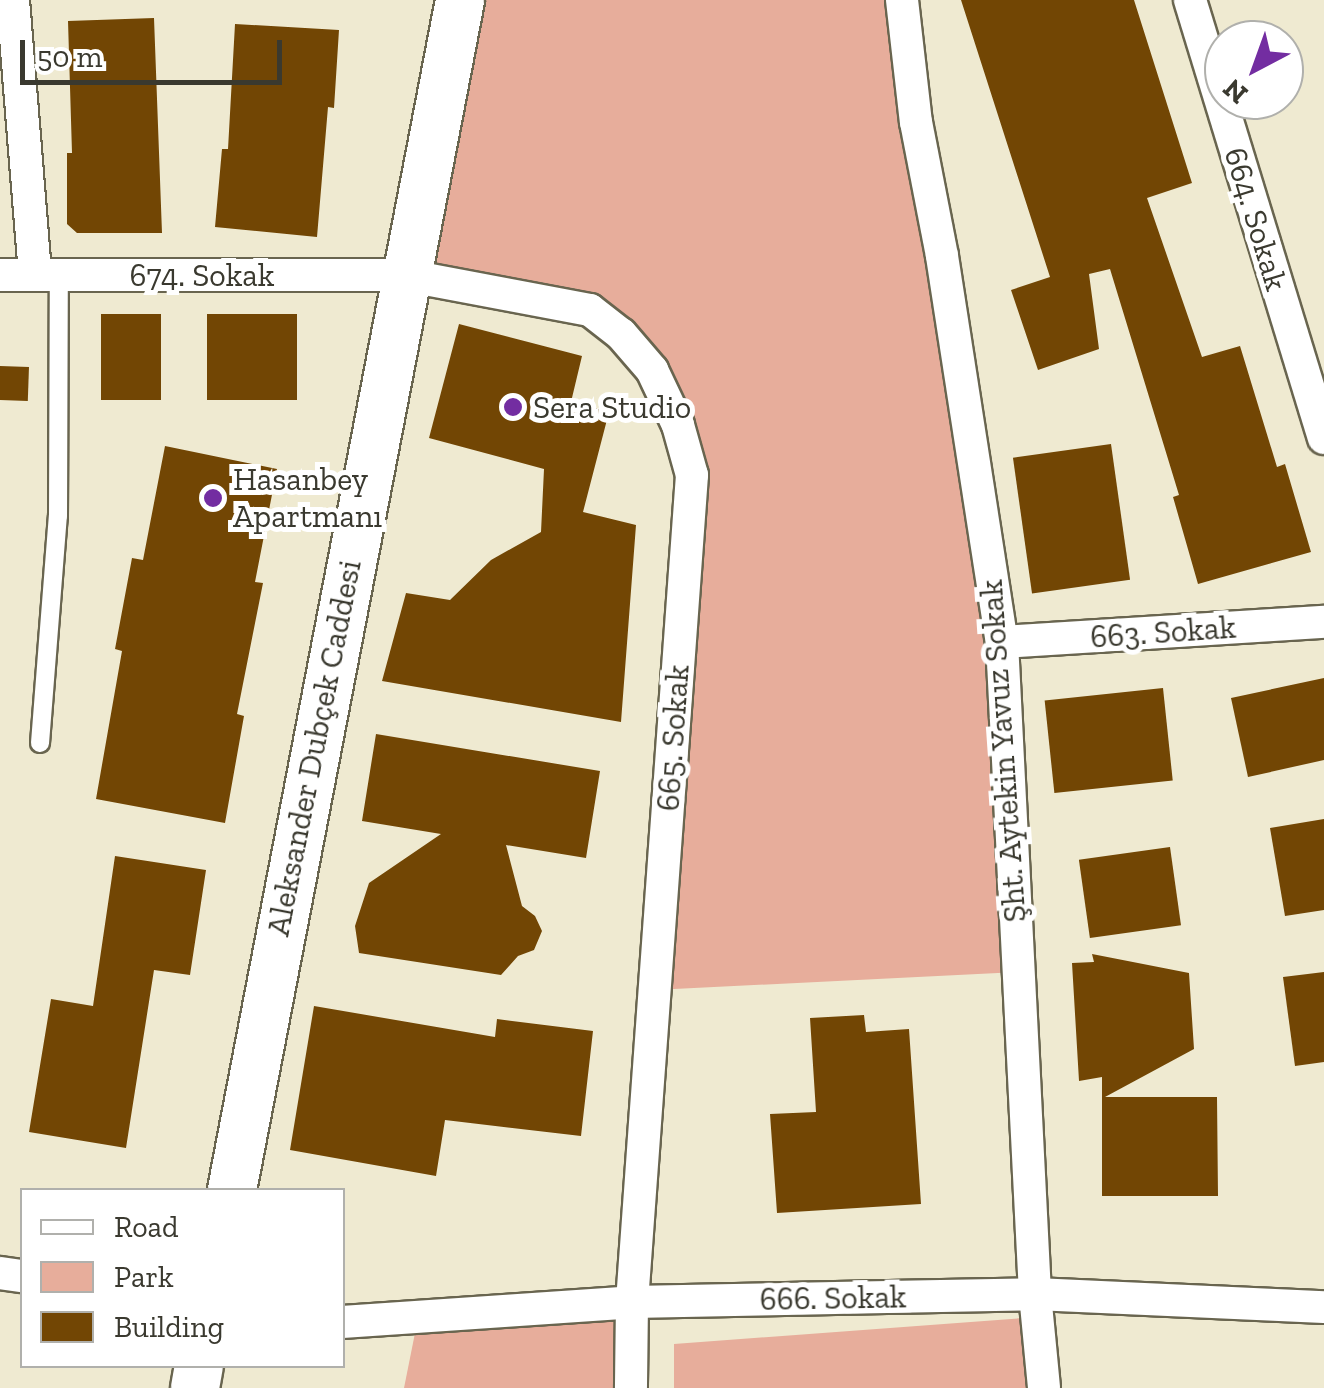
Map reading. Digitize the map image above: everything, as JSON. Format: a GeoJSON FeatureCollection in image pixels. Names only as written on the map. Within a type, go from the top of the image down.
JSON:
{"type":"FeatureCollection","features":[{"type":"Feature","properties":{"kind":"main road","name":"Aleksander Dubçek Caddesi"},"geometry":{"type":"LineString","coordinates":[[232,1188],[455,4]]}},
{"type":"Feature","properties":{"kind":"street"},"geometry":{"type":"LineString","coordinates":[[13,0],[47,274]]}},
{"type":"Feature","properties":{"kind":"street","name":"Şht. Aytekin Yavuz Sokak"},"geometry":{"type":"LineString","coordinates":[[902,0],[916,122],[942,256],[1002,642],[1035,1294],[1044,1388]]}},
{"type":"Feature","properties":{"kind":"street","name":"664. Sokak"},"geometry":{"type":"LineString","coordinates":[[1190,0],[1324,438]]}},
{"type":"Feature","properties":{"kind":"street","name":"674. Sokak"},"geometry":{"type":"LineString","coordinates":[[0,275],[404,275]]}},
{"type":"Feature","properties":{"kind":"street","name":"665. Sokak"},"geometry":{"type":"LineString","coordinates":[[404,275],[590,310],[621,334],[652,370],[678,425],[692,475],[632,1302],[631,1388]]}},
{"type":"Feature","properties":{"kind":"street","name":"663. Sokak"},"geometry":{"type":"LineString","coordinates":[[1002,642],[1324,622]]}},
{"type":"Feature","properties":{"kind":"street","name":"666. Sokak"},"geometry":{"type":"LineString","coordinates":[[345,1322],[632,1302],[1035,1294],[1324,1307]]}},
{"type":"Feature","properties":{"kind":"lane"},"geometry":{"type":"LineString","coordinates":[[40,743],[58,516],[47,274]]}},
{"type":"Feature","properties":{"kind":"green space"},"geometry":{"type":"Polygon","coordinates":[[[452,0],[916,0],[1002,642],[1018,972],[654,990],[692,475],[621,334],[404,275],[452,0]]]}},
{"type":"Feature","properties":{"kind":"green space"},"geometry":{"type":"Polygon","coordinates":[[[632,1302],[631,1388],[404,1388],[418,1318],[632,1302]]]}},
{"type":"Feature","properties":{"kind":"green space"},"geometry":{"type":"Polygon","coordinates":[[[1037,1317],[1045,1388],[674,1388],[674,1344],[1037,1317]]]}},
{"type":"Feature","properties":{"kind":"building"},"geometry":{"type":"Polygon","coordinates":[[[961,0],[1134,0],[1192,183],[1147,198],[1202,357],[1240,346],[1277,467],[1285,464],[1311,552],[1198,584],[1173,497],[1179,495],[1110,269],[1089,274],[1099,349],[1038,370],[1011,290],[1050,277],[961,0]]]}},
{"type":"Feature","properties":{"kind":"building"},"geometry":{"type":"Polygon","coordinates":[[[154,18],[162,233],[77,233],[67,224],[67,153],[72,153],[68,21],[154,18]]]}},
{"type":"Feature","properties":{"kind":"building"},"geometry":{"type":"Polygon","coordinates":[[[235,24],[339,30],[334,108],[328,107],[317,237],[215,227],[222,149],[228,149],[235,24]]]}},
{"type":"Feature","properties":{"kind":"building"},"geometry":{"type":"Polygon","coordinates":[[[101,314],[161,314],[161,400],[101,400],[101,314]]]}},
{"type":"Feature","properties":{"kind":"building"},"geometry":{"type":"Polygon","coordinates":[[[207,314],[297,314],[297,400],[207,400],[207,314]]]}},
{"type":"Feature","properties":{"kind":"building"},"geometry":{"type":"Polygon","coordinates":[[[459,324],[582,356],[571,402],[609,412],[583,512],[636,525],[621,722],[382,681],[406,593],[450,600],[491,560],[541,532],[544,469],[429,438],[459,324]]]}},
{"type":"Feature","properties":{"kind":"building"},"geometry":{"type":"Polygon","coordinates":[[[0,366],[29,367],[28,401],[0,400],[0,366]]]}},
{"type":"Feature","properties":{"kind":"building"},"geometry":{"type":"Polygon","coordinates":[[[1111,444],[1130,580],[1032,593],[1013,458],[1111,444]]]}},
{"type":"Feature","properties":{"kind":"building"},"geometry":{"type":"Polygon","coordinates":[[[165,446],[277,469],[255,582],[263,583],[237,714],[244,716],[225,823],[96,799],[122,651],[115,649],[132,558],[143,560],[165,446]]]}},
{"type":"Feature","properties":{"kind":"building"},"geometry":{"type":"Polygon","coordinates":[[[1324,678],[1324,760],[1248,777],[1231,698],[1324,678]]]}},
{"type":"Feature","properties":{"kind":"building"},"geometry":{"type":"Polygon","coordinates":[[[1163,688],[1173,780],[1054,793],[1045,700],[1163,688]]]}},
{"type":"Feature","properties":{"kind":"building"},"geometry":{"type":"Polygon","coordinates":[[[376,734],[600,771],[586,858],[506,845],[522,906],[535,916],[542,931],[534,950],[518,956],[501,975],[359,953],[355,926],[369,883],[441,834],[362,821],[376,734]]]}},
{"type":"Feature","properties":{"kind":"building"},"geometry":{"type":"Polygon","coordinates":[[[1324,819],[1324,910],[1285,916],[1270,828],[1324,819]]]}},
{"type":"Feature","properties":{"kind":"building"},"geometry":{"type":"Polygon","coordinates":[[[1170,847],[1181,925],[1090,938],[1079,860],[1170,847]]]}},
{"type":"Feature","properties":{"kind":"building"},"geometry":{"type":"Polygon","coordinates":[[[115,856],[206,870],[190,975],[154,970],[126,1148],[29,1132],[51,999],[93,1006],[115,856]]]}},
{"type":"Feature","properties":{"kind":"building"},"geometry":{"type":"Polygon","coordinates":[[[1092,954],[1189,973],[1194,1049],[1105,1097],[1217,1097],[1218,1196],[1102,1196],[1102,1077],[1079,1081],[1072,963],[1094,962],[1092,954]]]}},
{"type":"Feature","properties":{"kind":"building"},"geometry":{"type":"Polygon","coordinates":[[[1324,972],[1324,1062],[1295,1066],[1283,977],[1324,972]]]}},
{"type":"Feature","properties":{"kind":"building"},"geometry":{"type":"Polygon","coordinates":[[[314,1006],[495,1037],[497,1019],[593,1031],[581,1136],[445,1120],[436,1176],[290,1150],[314,1006]]]}},
{"type":"Feature","properties":{"kind":"building"},"geometry":{"type":"Polygon","coordinates":[[[864,1015],[866,1032],[909,1029],[921,1204],[777,1213],[770,1114],[816,1112],[810,1018],[864,1015]]]}},
{"type":"Feature","properties":{"kind":"place","name":"Sera Studio"},"geometry":{"type":"Point","coordinates":[513,407]}},
{"type":"Feature","properties":{"kind":"place","name":"Hasanbey Apartmanı"},"geometry":{"type":"Point","coordinates":[213,498]}}]}
